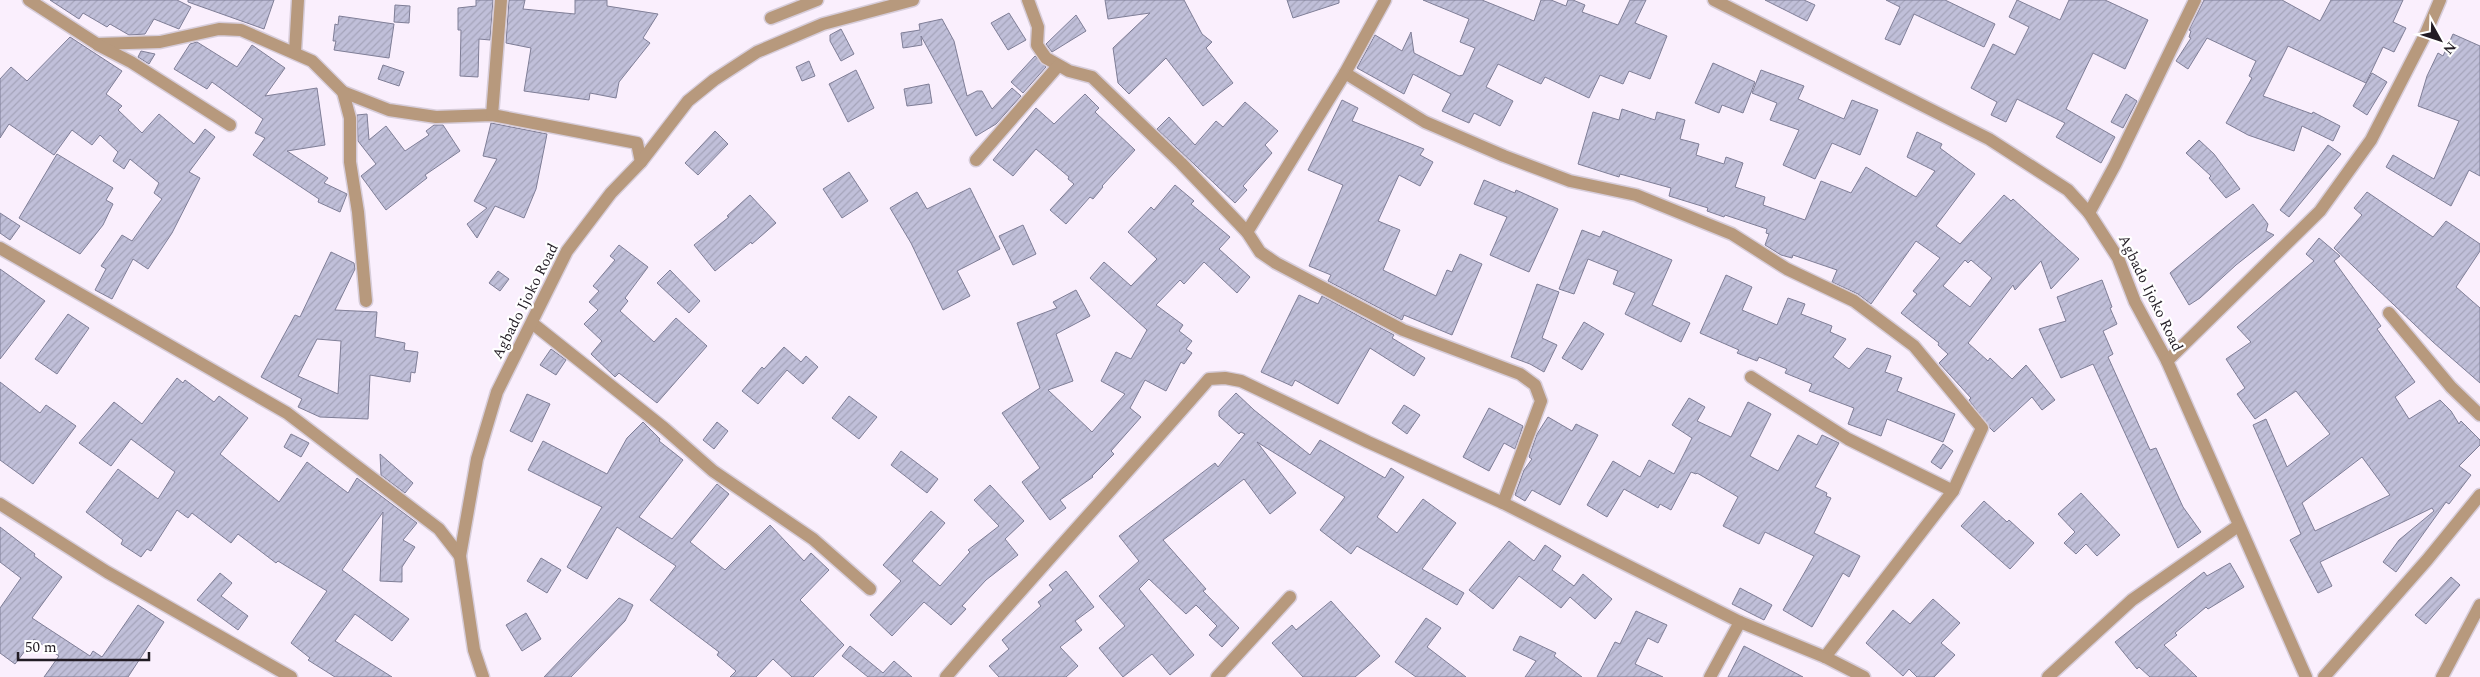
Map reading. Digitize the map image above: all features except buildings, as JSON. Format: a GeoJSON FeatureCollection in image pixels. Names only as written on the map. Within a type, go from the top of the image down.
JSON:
{"type":"FeatureCollection","features":[{"type":"Feature","properties":{"kind":"street"},"geometry":{"type":"LineString","coordinates":[[29,0],[97,44],[131,62],[230,124]]}},
{"type":"Feature","properties":{"kind":"street"},"geometry":{"type":"LineString","coordinates":[[295,52],[298,0]]}},
{"type":"Feature","properties":{"kind":"street"},"geometry":{"type":"LineString","coordinates":[[492,115],[501,0]]}},
{"type":"Feature","properties":{"kind":"street"},"geometry":{"type":"LineString","coordinates":[[771,18],[817,0]]}},
{"type":"Feature","properties":{"kind":"street","name":"Agbado Ijoko Road"},"geometry":{"type":"LineString","coordinates":[[483,677],[474,650],[460,556],[476,459],[497,392],[567,252],[611,193],[641,162],[688,101],[714,80],[757,52],[822,24],[913,0]]}},
{"type":"Feature","properties":{"kind":"street"},"geometry":{"type":"LineString","coordinates":[[1028,0],[1038,27],[1038,45],[1046,58],[1058,66],[1092,77],[1181,163],[1247,232],[1260,252],[1276,263],[1403,330],[1520,374],[1535,386],[1541,401],[1503,503]]}},
{"type":"Feature","properties":{"kind":"street"},"geometry":{"type":"LineString","coordinates":[[1247,232],[1345,73],[1381,12],[1385,0]]}},
{"type":"Feature","properties":{"kind":"street","name":"Agbado Ijoko Road"},"geometry":{"type":"LineString","coordinates":[[1714,0],[1989,138],[2068,190],[2089,213],[2118,258],[2135,302],[2167,361],[2306,677]]}},
{"type":"Feature","properties":{"kind":"street"},"geometry":{"type":"LineString","coordinates":[[2089,213],[2115,165],[2195,0]]}},
{"type":"Feature","properties":{"kind":"street"},"geometry":{"type":"LineString","coordinates":[[2167,361],[2320,211],[2371,140],[2426,33],[2440,0]]}},
{"type":"Feature","properties":{"kind":"street"},"geometry":{"type":"LineString","coordinates":[[97,44],[160,42],[219,29],[242,30],[295,52],[312,62],[343,92],[389,110],[436,117],[492,115],[637,143],[641,162]]}},
{"type":"Feature","properties":{"kind":"street"},"geometry":{"type":"LineString","coordinates":[[976,160],[1058,66]]}},
{"type":"Feature","properties":{"kind":"street"},"geometry":{"type":"LineString","coordinates":[[1345,73],[1425,122],[1504,156],[1570,181],[1636,196],[1732,234],[1787,268],[1854,301],[1914,346],[1982,428],[1953,491],[1825,657]]}},
{"type":"Feature","properties":{"kind":"street"},"geometry":{"type":"LineString","coordinates":[[343,92],[350,118],[350,162],[358,212],[366,300]]}},
{"type":"Feature","properties":{"kind":"street"},"geometry":{"type":"LineString","coordinates":[[0,248],[287,413],[439,529],[460,556]]}},
{"type":"Feature","properties":{"kind":"street"},"geometry":{"type":"LineString","coordinates":[[2389,313],[2451,387],[2480,415]]}},
{"type":"Feature","properties":{"kind":"street"},"geometry":{"type":"LineString","coordinates":[[532,323],[664,428],[713,471],[812,539],[870,589]]}},
{"type":"Feature","properties":{"kind":"street"},"geometry":{"type":"LineString","coordinates":[[1751,377],[1848,440],[1953,491]]}},
{"type":"Feature","properties":{"kind":"street"},"geometry":{"type":"LineString","coordinates":[[946,677],[1009,602],[1119,482],[1209,379],[1225,378],[1241,380],[1368,442],[1503,503],[1740,622],[1825,657],[1864,677]]}},
{"type":"Feature","properties":{"kind":"street"},"geometry":{"type":"LineString","coordinates":[[2324,677],[2427,560],[2480,495]]}},
{"type":"Feature","properties":{"kind":"street"},"geometry":{"type":"LineString","coordinates":[[0,504],[107,572],[291,677]]}},
{"type":"Feature","properties":{"kind":"street"},"geometry":{"type":"LineString","coordinates":[[2048,677],[2132,600],[2238,526]]}},
{"type":"Feature","properties":{"kind":"street"},"geometry":{"type":"LineString","coordinates":[[1217,677],[1290,597]]}},
{"type":"Feature","properties":{"kind":"street"},"geometry":{"type":"LineString","coordinates":[[2442,677],[2480,605]]}},
{"type":"Feature","properties":{"kind":"street"},"geometry":{"type":"LineString","coordinates":[[1710,677],[1740,622]]}}]}
